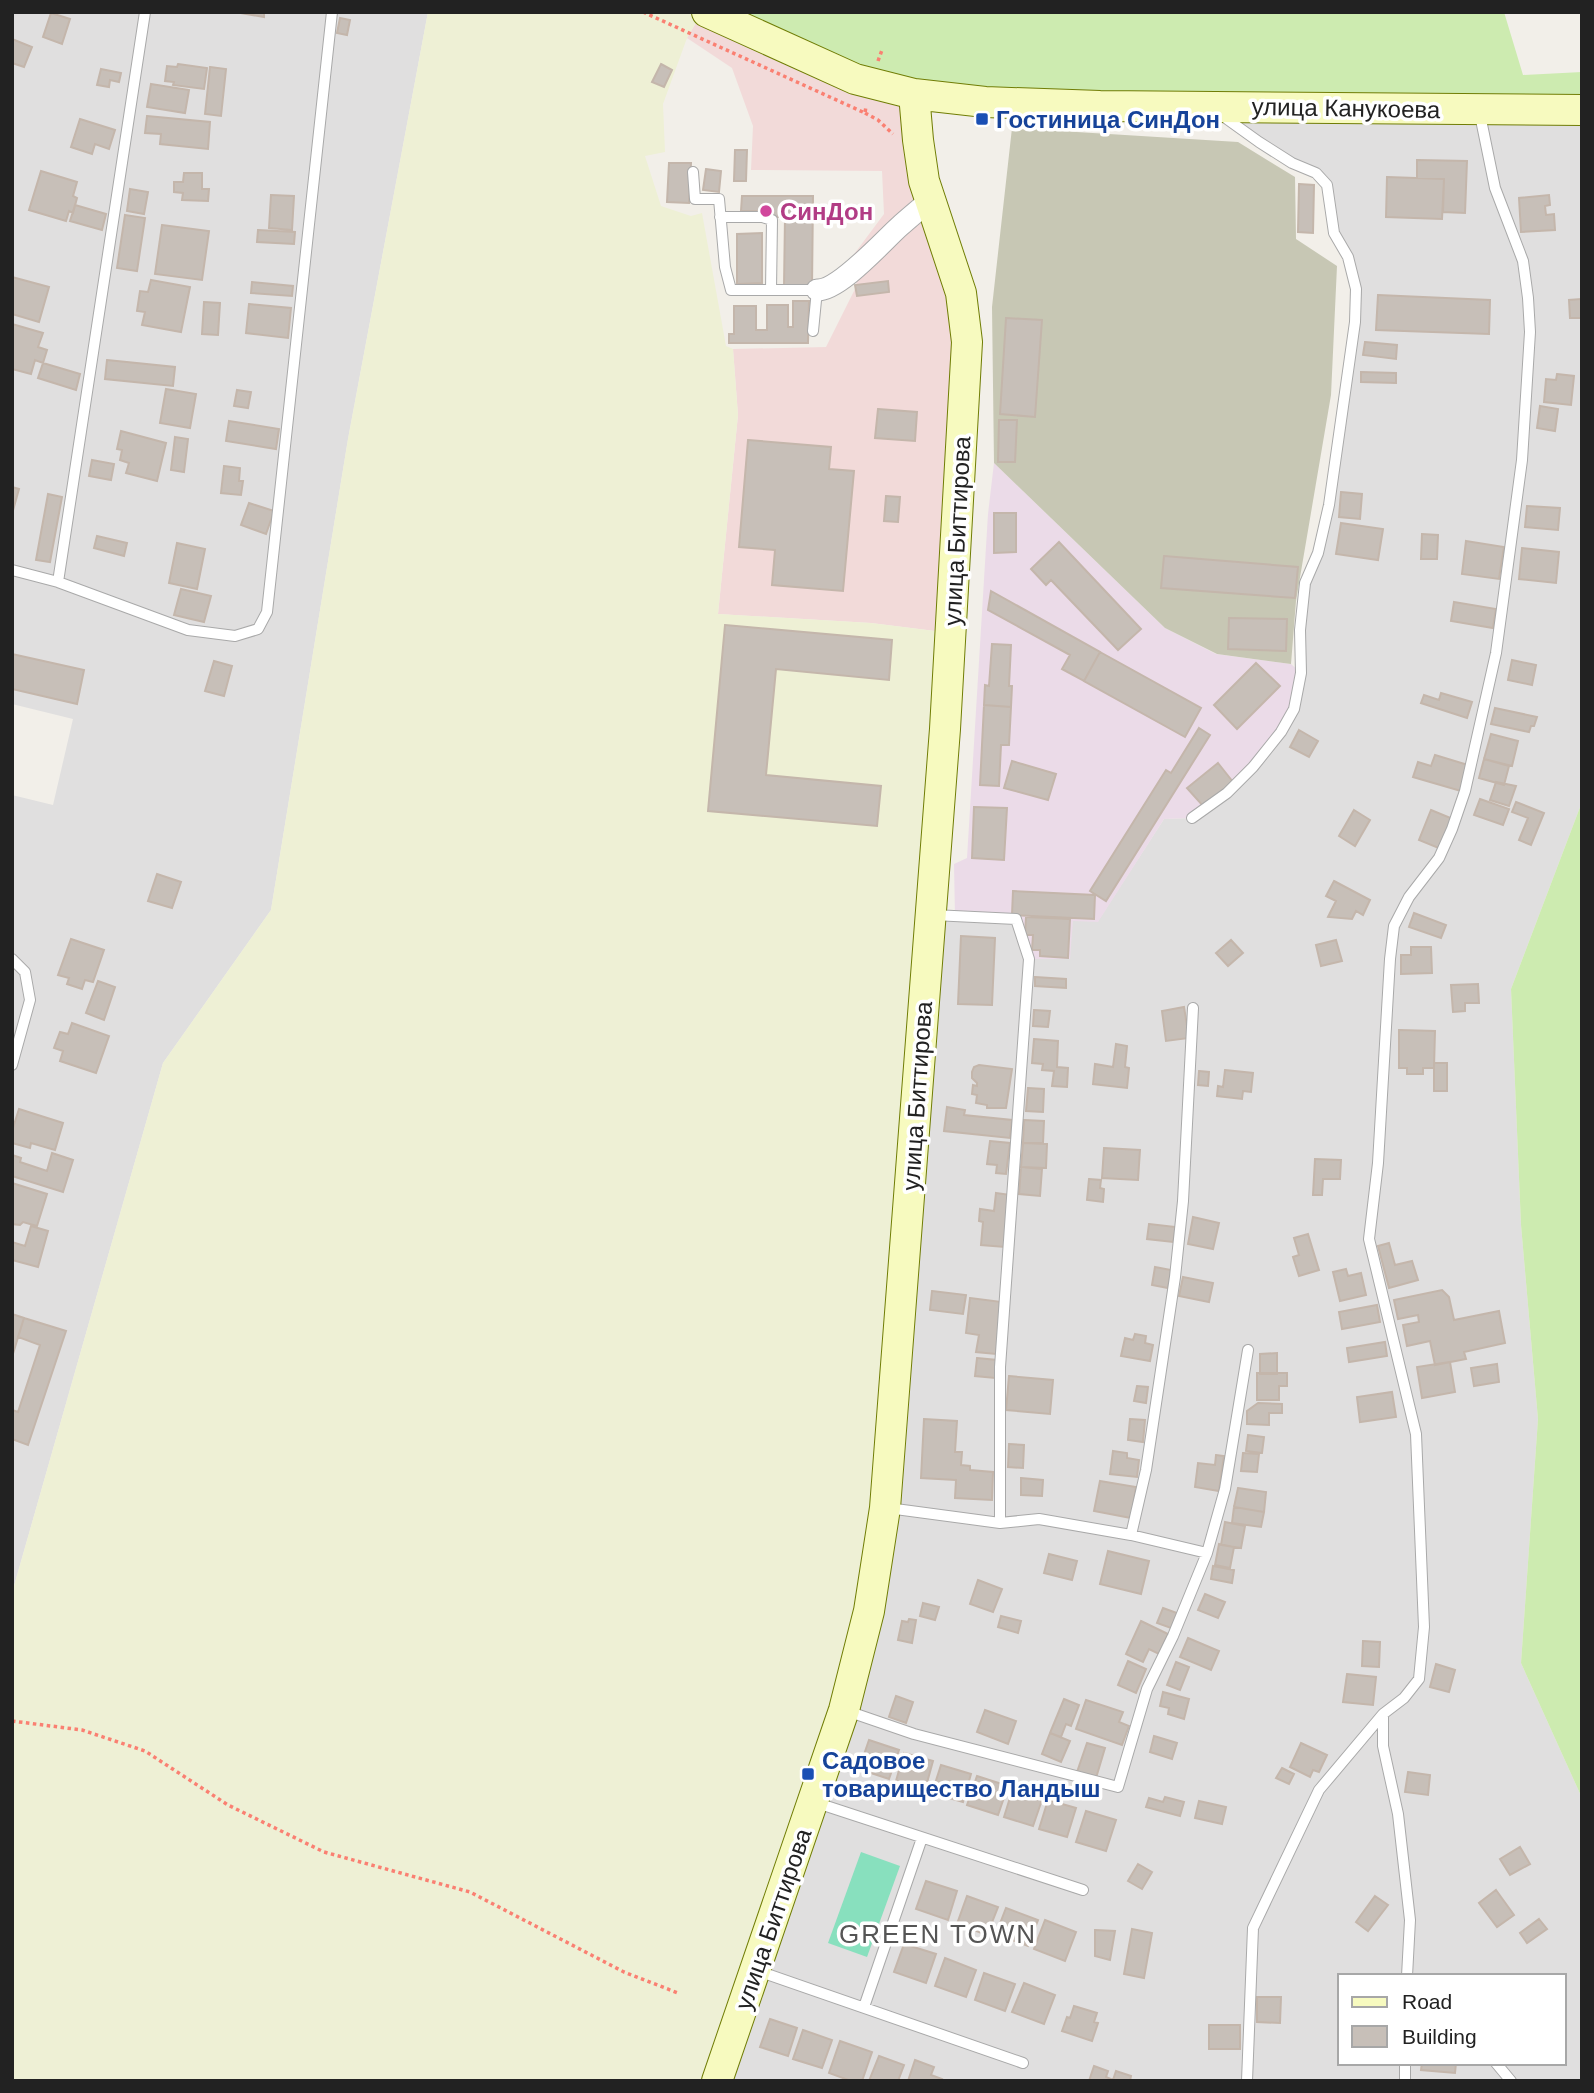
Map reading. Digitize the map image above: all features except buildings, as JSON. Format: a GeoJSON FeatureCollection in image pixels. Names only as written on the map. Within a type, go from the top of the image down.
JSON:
{"type":"FeatureCollection","features":[{"type":"Feature","properties":{"kind":"street","name":"улица Канукоева"},"geometry":{"type":"LineString","coordinates":[[708,12],[855,79],[914,94],[998,102],[1100,106],[1582,110]]}},
{"type":"Feature","properties":{"kind":"street","name":"улица Биттирова"},"geometry":{"type":"LineString","coordinates":[[717,2081],[844,1710],[869,1611],[885,1508],[931,915],[956,559],[967,342],[961,293],[930,200],[920,159],[914,94]]}},
{"type":"Feature","properties":{"kind":"street"},"geometry":{"type":"LineString","coordinates":[[817,290],[825,291],[859,265],[930,200]]}},
{"type":"Feature","properties":{"kind":"lane"},"geometry":{"type":"LineString","coordinates":[[58,582],[145,12]]}},
{"type":"Feature","properties":{"kind":"lane"},"geometry":{"type":"LineString","coordinates":[[12,570],[58,582],[188,630],[235,636],[258,629],[267,612],[332,12]]}},
{"type":"Feature","properties":{"kind":"lane"},"geometry":{"type":"LineString","coordinates":[[1192,818],[1227,793],[1253,767],[1280,733],[1294,709],[1301,673],[1300,630],[1305,583],[1318,553],[1329,505],[1355,322],[1356,289],[1348,257],[1334,233],[1327,185],[1316,173],[1292,163],[1206,105]]}},
{"type":"Feature","properties":{"kind":"lane"},"geometry":{"type":"LineString","coordinates":[[1247,2081],[1253,1927],[1319,1790],[1383,1714],[1404,1698],[1419,1679],[1424,1627],[1416,1434],[1369,1239],[1378,1163],[1394,926],[1409,897],[1439,858],[1452,830],[1468,778],[1498,639],[1522,460],[1530,332],[1523,261],[1494,188],[1479,110]]}},
{"type":"Feature","properties":{"kind":"lane"},"geometry":{"type":"LineString","coordinates":[[692,172],[695,199],[719,199],[725,267],[731,290],[817,290],[813,331]]}},
{"type":"Feature","properties":{"kind":"lane"},"geometry":{"type":"LineString","coordinates":[[720,217],[762,217],[772,220],[771,290]]}},
{"type":"Feature","properties":{"kind":"lane"},"geometry":{"type":"LineString","coordinates":[[931,915],[1017,919],[1029,959],[1000,1367],[1000,1523]]}},
{"type":"Feature","properties":{"kind":"lane"},"geometry":{"type":"LineString","coordinates":[[12,959],[24,972],[30,1000],[12,1065]]}},
{"type":"Feature","properties":{"kind":"lane"},"geometry":{"type":"LineString","coordinates":[[1131,1535],[1146,1469],[1175,1277],[1183,1201],[1193,1009]]}},
{"type":"Feature","properties":{"kind":"lane"},"geometry":{"type":"LineString","coordinates":[[844,1710],[914,1734],[1118,1787],[1147,1689],[1173,1636],[1207,1553],[1225,1489],[1248,1350]]}},
{"type":"Feature","properties":{"kind":"lane"},"geometry":{"type":"LineString","coordinates":[[885,1508],[1000,1523],[1039,1520],[1131,1535],[1207,1553]]}},
{"type":"Feature","properties":{"kind":"lane"},"geometry":{"type":"LineString","coordinates":[[1383,1714],[1383,1746],[1398,1814],[1410,1920],[1407,1974]]}},
{"type":"Feature","properties":{"kind":"lane"},"geometry":{"type":"LineString","coordinates":[[814,1802],[1083,1890]]}},
{"type":"Feature","properties":{"kind":"lane"},"geometry":{"type":"LineString","coordinates":[[864,2007],[922,1838]]}},
{"type":"Feature","properties":{"kind":"lane"},"geometry":{"type":"LineString","coordinates":[[756,1970],[1023,2063]]}},
{"type":"Feature","properties":{"kind":"lane"},"geometry":{"type":"LineString","coordinates":[[1498,2065],[1511,2081]]}},
{"type":"Feature","properties":{"kind":"path"},"geometry":{"type":"LineString","coordinates":[[643,12],[865,113],[892,131],[897,141]]}},
{"type":"Feature","properties":{"kind":"path"},"geometry":{"type":"LineString","coordinates":[[877,67],[882,50]]}},
{"type":"Feature","properties":{"kind":"path"},"geometry":{"type":"LineString","coordinates":[[865,113],[866,106]]}},
{"type":"Feature","properties":{"kind":"path"},"geometry":{"type":"LineString","coordinates":[[12,1721],[82,1730],[145,1751],[228,1805],[324,1852],[471,1892],[624,1972],[678,1993]]}},
{"type":"Feature","properties":{"kind":"shaded area"},"geometry":{"type":"Polygon","coordinates":[[[12,12],[428,12],[348,439],[271,910],[163,1063],[12,1593],[12,795],[53,805],[73,719],[12,704],[12,12]]]}},
{"type":"Feature","properties":{"kind":"shaded area"},"geometry":{"type":"Polygon","coordinates":[[[428,12],[702,12],[687,38],[663,104],[665,152],[645,156],[661,206],[691,216],[702,213],[726,346],[733,349],[738,415],[718,614],[871,623],[951,633],[880,1545],[717,2081],[12,2081],[12,1593],[163,1063],[271,910],[348,439],[428,12]]]}},
{"type":"Feature","properties":{"kind":"shaded area"},"geometry":{"type":"Polygon","coordinates":[[[697,21],[914,94],[961,293],[951,633],[871,623],[718,614],[738,415],[733,349],[826,347],[857,285],[849,261],[884,214],[882,171],[751,170],[753,126],[732,68],[687,38],[697,21]]]}},
{"type":"Feature","properties":{"kind":"shaded area"},"geometry":{"type":"Polygon","coordinates":[[[1582,110],[1582,802],[1511,989],[1521,1225],[1538,1419],[1521,1663],[1582,1798],[1582,2081],[717,2081],[931,915],[1098,921],[1164,819],[1192,818],[1294,709],[1305,583],[1318,553],[1356,289],[1334,233],[1327,185],[1223,115],[1582,110]]]}},
{"type":"Feature","properties":{"kind":"shaded area"},"geometry":{"type":"Polygon","coordinates":[[[1012,128],[1238,142],[1295,177],[1296,239],[1337,266],[1331,395],[1296,601],[1291,664],[1217,654],[1165,628],[994,463],[992,307],[1012,128]]]}},
{"type":"Feature","properties":{"kind":"shaded area"},"geometry":{"type":"Polygon","coordinates":[[[994,463],[1165,628],[1216,654],[1291,664],[1301,673],[1294,709],[1253,767],[1192,818],[1164,819],[1098,922],[1073,921],[1070,959],[1029,959],[1016,919],[955,916],[954,864],[967,858],[988,514],[994,463]]]}},
{"type":"Feature","properties":{"kind":"green space"},"geometry":{"type":"Polygon","coordinates":[[[707,12],[1504,12],[1523,75],[1582,72],[1582,110],[914,94],[707,12]]]}},
{"type":"Feature","properties":{"kind":"green space"},"geometry":{"type":"Polygon","coordinates":[[[1582,802],[1582,1798],[1521,1663],[1538,1419],[1521,1225],[1511,989],[1582,802]]]}},
{"type":"Feature","properties":{"kind":"green space"},"geometry":{"type":"Polygon","coordinates":[[[861,1852],[900,1866],[867,1957],[828,1943],[861,1852]]]}},
{"type":"Feature","properties":{"kind":"place","name":"Гостиница СинДон"},"geometry":{"type":"Point","coordinates":[982,119]}},
{"type":"Feature","properties":{"kind":"place","name":"СинДон"},"geometry":{"type":"Point","coordinates":[766,211]}},
{"type":"Feature","properties":{"kind":"place","name":"Садовое товарищество Ландыш"},"geometry":{"type":"Point","coordinates":[808,1774]}},
{"type":"Feature","properties":{"kind":"district","name":"GREEN TOWN"},"geometry":{"type":"Point","coordinates":[938,1934]}}]}
